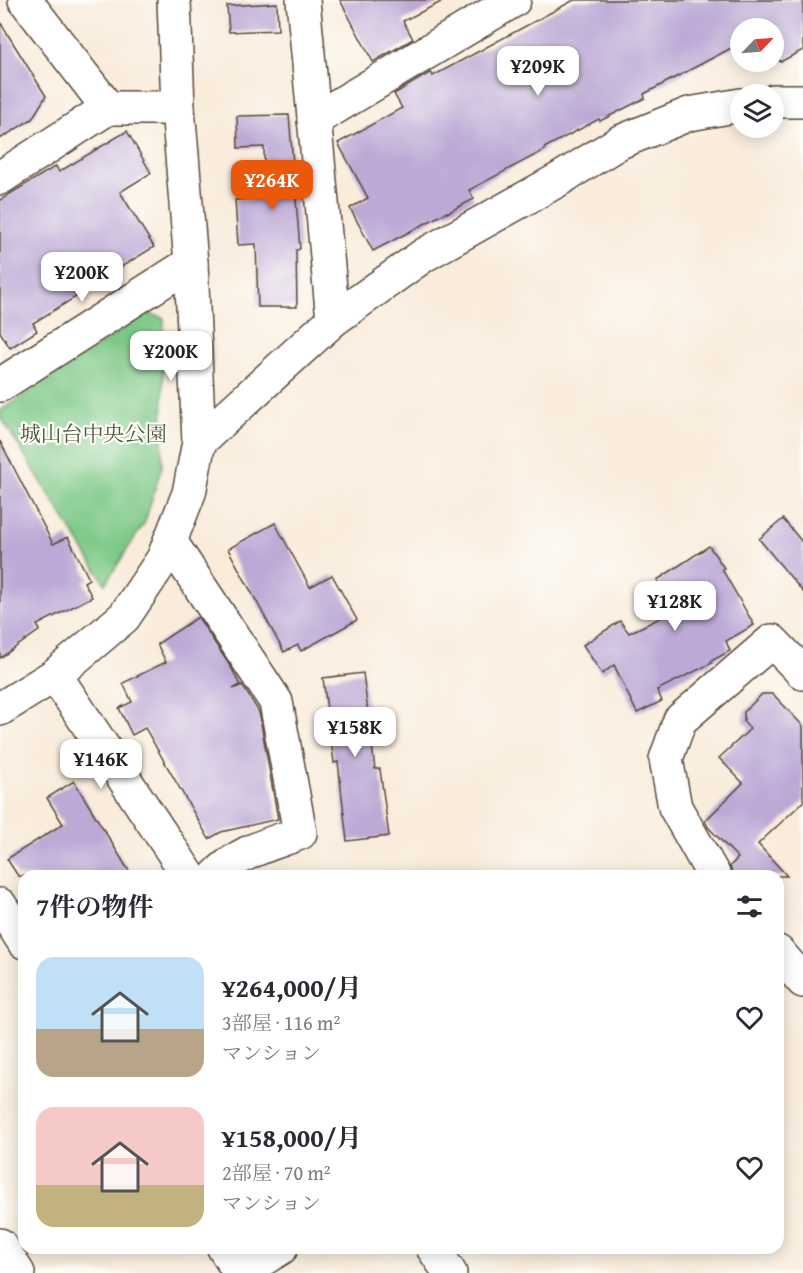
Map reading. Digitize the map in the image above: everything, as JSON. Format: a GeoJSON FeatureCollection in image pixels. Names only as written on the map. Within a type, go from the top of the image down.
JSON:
{"type":"FeatureCollection","features":[{"type":"Feature","properties":{"kind":"street"},"geometry":{"type":"LineString","coordinates":[[25,0],[108,108]]}},
{"type":"Feature","properties":{"kind":"street"},"geometry":{"type":"LineString","coordinates":[[0,709],[56,675],[124,617],[163,560],[189,493],[199,442],[191,263],[178,108],[174,0]]}},
{"type":"Feature","properties":{"kind":"street"},"geometry":{"type":"LineString","coordinates":[[303,0],[333,320]]}},
{"type":"Feature","properties":{"kind":"street"},"geometry":{"type":"LineString","coordinates":[[314,120],[514,0]]}},
{"type":"Feature","properties":{"kind":"street"},"geometry":{"type":"LineString","coordinates":[[784,101],[803,101]]}},
{"type":"Feature","properties":{"kind":"street"},"geometry":{"type":"LineString","coordinates":[[199,442],[333,320],[424,255],[558,180],[620,142],[689,114],[730,107]]}},
{"type":"Feature","properties":{"kind":"street"},"geometry":{"type":"LineString","coordinates":[[0,178],[108,108],[178,108]]}},
{"type":"Feature","properties":{"kind":"street"},"geometry":{"type":"LineString","coordinates":[[0,385],[191,263]]}},
{"type":"Feature","properties":{"kind":"street"},"geometry":{"type":"LineString","coordinates":[[170,541],[276,702],[300,833],[246,852],[222,870]]}},
{"type":"Feature","properties":{"kind":"street"},"geometry":{"type":"LineString","coordinates":[[711,870],[675,807],[666,759],[680,720],[772,641],[803,673]]}},
{"type":"Feature","properties":{"kind":"street"},"geometry":{"type":"LineString","coordinates":[[56,675],[185,870]]}},
{"type":"Feature","properties":{"kind":"street"},"geometry":{"type":"LineString","coordinates":[[0,905],[18,933]]}},
{"type":"Feature","properties":{"kind":"street"},"geometry":{"type":"LineString","coordinates":[[784,959],[803,981]]}},
{"type":"Feature","properties":{"kind":"street"},"geometry":{"type":"LineString","coordinates":[[0,1245],[18,1273]]}},
{"type":"Feature","properties":{"kind":"street"},"geometry":{"type":"LineString","coordinates":[[228,1254],[240,1273],[271,1254]]}},
{"type":"Feature","properties":{"kind":"street"},"geometry":{"type":"LineString","coordinates":[[437,1254],[450,1273]]}},
{"type":"Feature","properties":{"kind":"green space","name":"城山台中央公園"},"geometry":{"type":"Polygon","coordinates":[[[147,313],[164,318],[162,466],[145,522],[105,584],[0,416],[0,411],[147,313]]]}},
{"type":"Feature","properties":{"kind":"building"},"geometry":{"type":"Polygon","coordinates":[[[340,0],[445,0],[403,21],[413,39],[373,62],[340,0]]]}},
{"type":"Feature","properties":{"kind":"building"},"geometry":{"type":"Polygon","coordinates":[[[574,0],[803,0],[803,50],[784,60],[784,18],[730,18],[730,49],[644,94],[645,98],[600,121],[599,119],[469,190],[474,199],[373,251],[350,208],[368,198],[338,143],[402,108],[394,94],[431,72],[433,76],[574,0]]]}},
{"type":"Feature","properties":{"kind":"building"},"geometry":{"type":"Polygon","coordinates":[[[277,3],[278,30],[229,32],[227,6],[277,3]]]}},
{"type":"Feature","properties":{"kind":"building"},"geometry":{"type":"Polygon","coordinates":[[[0,22],[46,96],[32,119],[0,139],[0,22]]]}},
{"type":"Feature","properties":{"kind":"building"},"geometry":{"type":"Polygon","coordinates":[[[289,115],[300,249],[296,250],[297,307],[258,307],[256,244],[238,245],[235,200],[265,198],[264,147],[238,148],[237,116],[289,115]]]}},
{"type":"Feature","properties":{"kind":"building"},"geometry":{"type":"Polygon","coordinates":[[[127,131],[151,173],[120,192],[154,247],[33,323],[37,331],[10,348],[0,332],[0,200],[56,166],[59,172],[127,131]]]}},
{"type":"Feature","properties":{"kind":"building"},"geometry":{"type":"Polygon","coordinates":[[[0,441],[53,544],[68,537],[89,579],[84,582],[92,597],[37,625],[40,630],[0,658],[0,441]]]}},
{"type":"Feature","properties":{"kind":"building"},"geometry":{"type":"Polygon","coordinates":[[[783,519],[803,543],[803,592],[759,539],[783,519]]]}},
{"type":"Feature","properties":{"kind":"building"},"geometry":{"type":"Polygon","coordinates":[[[275,523],[310,587],[332,575],[357,620],[301,651],[298,645],[284,652],[228,549],[275,523]]]}},
{"type":"Feature","properties":{"kind":"building"},"geometry":{"type":"Polygon","coordinates":[[[709,546],[724,568],[722,569],[754,625],[726,641],[730,651],[711,661],[712,663],[657,690],[662,701],[637,713],[614,665],[602,674],[583,645],[620,621],[629,633],[677,610],[657,580],[709,546]]]}},
{"type":"Feature","properties":{"kind":"building"},"geometry":{"type":"Polygon","coordinates":[[[198,617],[240,685],[233,689],[242,685],[259,712],[278,819],[221,832],[209,839],[145,728],[132,735],[119,708],[132,702],[123,683],[166,662],[157,644],[198,617]]]}},
{"type":"Feature","properties":{"kind":"building"},"geometry":{"type":"Polygon","coordinates":[[[363,673],[375,769],[380,769],[389,836],[347,841],[338,762],[334,763],[323,678],[363,673]]]}},
{"type":"Feature","properties":{"kind":"building"},"geometry":{"type":"Polygon","coordinates":[[[762,694],[773,694],[803,726],[803,802],[758,844],[782,870],[731,870],[730,866],[738,858],[705,821],[743,783],[719,758],[750,729],[744,722],[744,712],[762,694]]]}},
{"type":"Feature","properties":{"kind":"building"},"geometry":{"type":"Polygon","coordinates":[[[74,781],[128,870],[18,870],[18,876],[7,859],[63,824],[47,798],[74,781]]]}}]}
